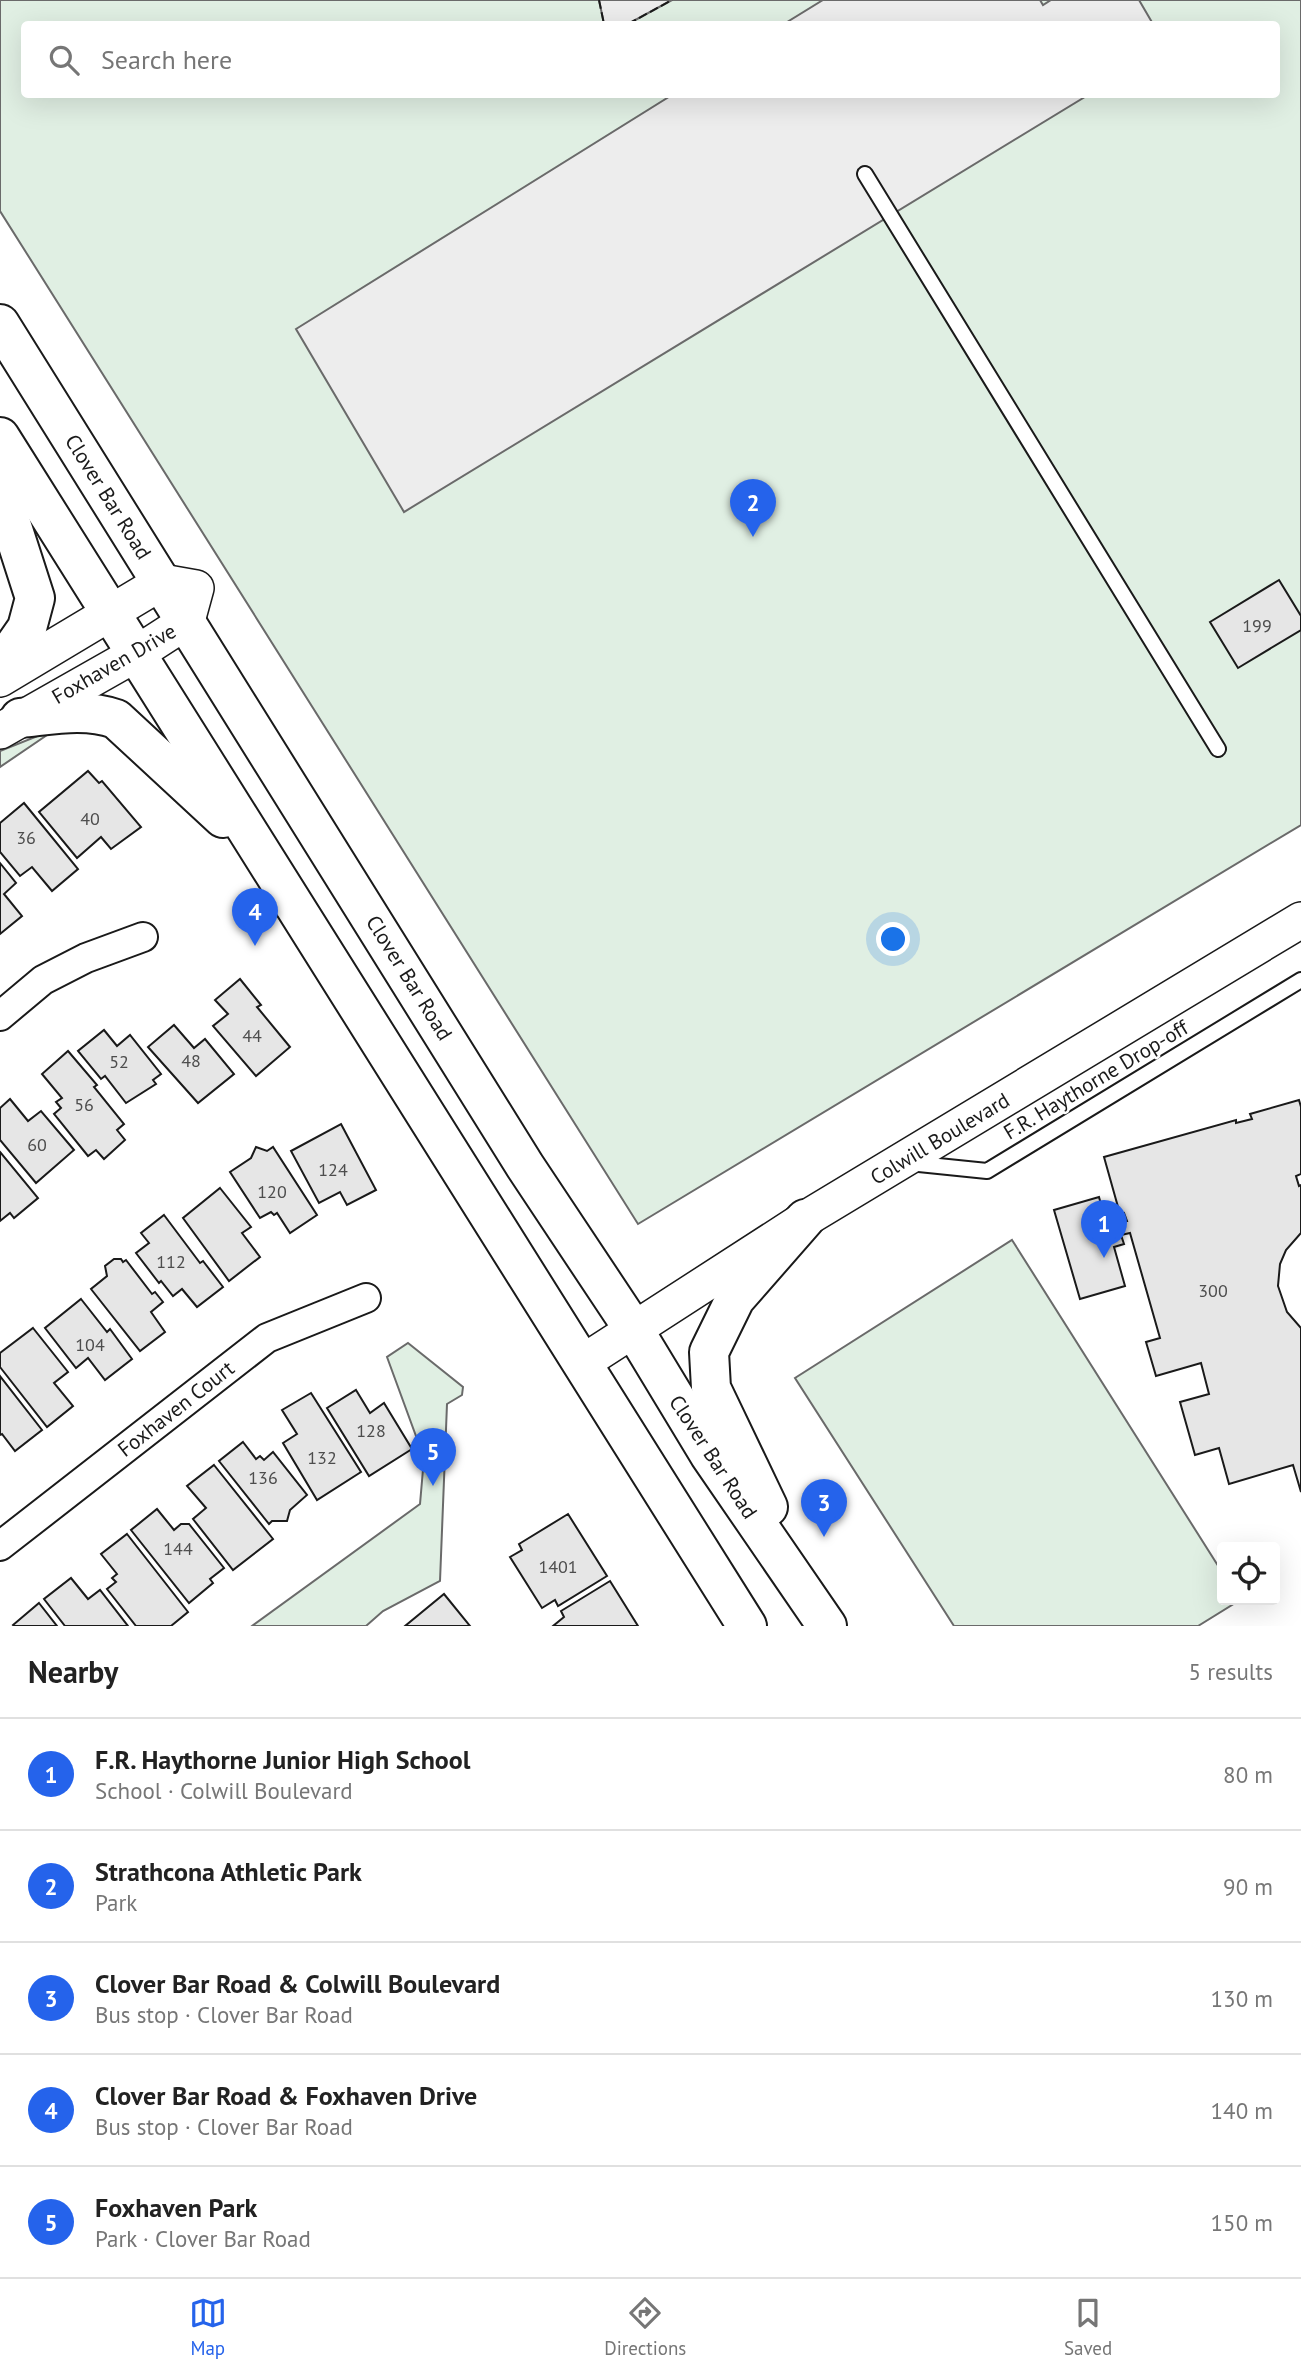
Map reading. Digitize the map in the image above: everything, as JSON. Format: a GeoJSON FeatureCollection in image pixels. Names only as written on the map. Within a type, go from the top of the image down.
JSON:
{"type":"FeatureCollection","features":[{"type":"Feature","properties":{"kind":"main road","name":"Clover Bar Road"},"geometry":{"type":"LineString","coordinates":[[0,324],[525,1166],[634,1330],[709,1454],[824,1621]]}},
{"type":"Feature","properties":{"kind":"main road"},"geometry":{"type":"LineString","coordinates":[[0,437],[747,1626]]}},
{"type":"Feature","properties":{"kind":"main road"},"geometry":{"type":"LineString","coordinates":[[0,489],[35,597],[27,628],[0,667]]}},
{"type":"Feature","properties":{"kind":"main road"},"geometry":{"type":"LineString","coordinates":[[10,725],[66,713],[100,713],[116,719],[256,848]]}},
{"type":"Feature","properties":{"kind":"main road"},"geometry":{"type":"LineString","coordinates":[[805,1219],[735,1299],[709,1352],[710,1388],[824,1621]]}},
{"type":"Feature","properties":{"kind":"street"},"geometry":{"type":"LineString","coordinates":[[0,679],[162,582]]}},
{"type":"Feature","properties":{"kind":"street","name":"Foxhaven Drive"},"geometry":{"type":"LineString","coordinates":[[10,725],[136,654],[187,621]]}},
{"type":"Feature","properties":{"kind":"street","name":"Colwill Boulevard"},"geometry":{"type":"LineString","coordinates":[[582,1363],[805,1219],[1301,920]]}},
{"type":"Feature","properties":{"kind":"street"},"geometry":{"type":"LineString","coordinates":[[0,1016],[43,980],[86,958],[144,937]]}},
{"type":"Feature","properties":{"kind":"street","name":"Foxhaven Court"},"geometry":{"type":"LineString","coordinates":[[0,1546],[267,1338],[366,1298]]}},
{"type":"Feature","properties":{"kind":"lane"},"geometry":{"type":"LineString","coordinates":[[865,174],[1218,749]]}},
{"type":"Feature","properties":{"kind":"lane","name":"F.R. Haythorne Drop-off"},"geometry":{"type":"LineString","coordinates":[[901,1162],[987,1171],[1301,980]]}},
{"type":"Feature","properties":{"kind":"green space"},"geometry":{"type":"Polygon","coordinates":[[[0,0],[1301,0],[1301,825],[638,1224],[0,211],[0,0]]]}},
{"type":"Feature","properties":{"kind":"green space"},"geometry":{"type":"Polygon","coordinates":[[[50,733],[0,767],[0,751],[50,733]]]}},
{"type":"Feature","properties":{"kind":"green space"},"geometry":{"type":"Polygon","coordinates":[[[1012,1240],[1217,1564],[1217,1605],[1232,1605],[1198,1626],[954,1626],[795,1378],[1012,1240]]]}},
{"type":"Feature","properties":{"kind":"green space"},"geometry":{"type":"Polygon","coordinates":[[[408,1343],[463,1387],[462,1395],[447,1404],[440,1581],[383,1611],[366,1626],[252,1626],[420,1504],[424,1458],[387,1357],[408,1343]]]}},
{"type":"Feature","properties":{"kind":"shaded area"},"geometry":{"type":"Polygon","coordinates":[[[599,0],[672,0],[634,21],[603,21],[599,0]]]}},
{"type":"Feature","properties":{"kind":"shaded area"},"geometry":{"type":"Polygon","coordinates":[[[823,0],[1040,0],[1043,5],[1051,0],[1139,0],[1151,21],[789,21],[823,0]]]}},
{"type":"Feature","properties":{"kind":"shaded area"},"geometry":{"type":"Polygon","coordinates":[[[667,98],[1083,98],[404,512],[296,329],[667,98]]]}},
{"type":"Feature","properties":{"kind":"building"},"geometry":{"type":"Polygon","coordinates":[[[1279,580],[1301,616],[1301,630],[1238,668],[1210,622],[1279,580]]]}},
{"type":"Feature","properties":{"kind":"building"},"geometry":{"type":"Polygon","coordinates":[[[88,771],[99,783],[102,781],[141,827],[111,849],[101,837],[77,858],[39,812],[88,771]]]}},
{"type":"Feature","properties":{"kind":"building"},"geometry":{"type":"Polygon","coordinates":[[[24,803],[78,869],[52,891],[32,867],[20,876],[0,852],[0,823],[24,803]]]}},
{"type":"Feature","properties":{"kind":"building"},"geometry":{"type":"Polygon","coordinates":[[[0,863],[16,883],[4,894],[22,916],[0,934],[0,863]]]}},
{"type":"Feature","properties":{"kind":"building"},"geometry":{"type":"Polygon","coordinates":[[[240,979],[261,1005],[257,1007],[290,1047],[256,1076],[213,1026],[228,1014],[215,1000],[240,979]]]}},
{"type":"Feature","properties":{"kind":"building"},"geometry":{"type":"Polygon","coordinates":[[[174,1025],[194,1048],[205,1039],[234,1074],[198,1103],[148,1047],[174,1025]]]}},
{"type":"Feature","properties":{"kind":"building"},"geometry":{"type":"Polygon","coordinates":[[[104,1030],[117,1046],[130,1035],[161,1074],[153,1080],[156,1084],[126,1103],[105,1076],[101,1079],[78,1051],[104,1030]]]}},
{"type":"Feature","properties":{"kind":"building"},"geometry":{"type":"Polygon","coordinates":[[[68,1051],[97,1085],[94,1087],[124,1124],[117,1130],[125,1140],[104,1159],[96,1150],[88,1156],[54,1114],[61,1108],[56,1102],[62,1098],[42,1074],[68,1051]]]}},
{"type":"Feature","properties":{"kind":"building"},"geometry":{"type":"Polygon","coordinates":[[[10,1099],[28,1121],[41,1111],[74,1150],[36,1183],[0,1140],[0,1108],[10,1099]]]}},
{"type":"Feature","properties":{"kind":"building"},"geometry":{"type":"Polygon","coordinates":[[[1299,1100],[1301,1174],[1296,1176],[1299,1186],[1301,1185],[1301,1233],[1286,1250],[1280,1264],[1278,1286],[1287,1312],[1301,1328],[1301,1492],[1293,1465],[1229,1484],[1219,1448],[1195,1455],[1180,1402],[1209,1394],[1201,1363],[1156,1376],[1146,1342],[1160,1338],[1130,1233],[1121,1235],[1124,1244],[1114,1247],[1125,1286],[1080,1299],[1054,1210],[1099,1197],[1107,1226],[1127,1221],[1124,1213],[1120,1214],[1104,1157],[1236,1120],[1236,1123],[1252,1119],[1250,1114],[1299,1100]]]}},
{"type":"Feature","properties":{"kind":"building"},"geometry":{"type":"Polygon","coordinates":[[[341,1124],[376,1190],[347,1205],[340,1192],[319,1203],[291,1151],[341,1124]]]}},
{"type":"Feature","properties":{"kind":"building"},"geometry":{"type":"Polygon","coordinates":[[[256,1147],[267,1151],[273,1147],[317,1215],[290,1233],[277,1213],[274,1215],[271,1212],[260,1218],[230,1172],[251,1158],[256,1147]]]}},
{"type":"Feature","properties":{"kind":"building"},"geometry":{"type":"Polygon","coordinates":[[[0,1152],[38,1198],[14,1218],[10,1213],[0,1221],[0,1152]]]}},
{"type":"Feature","properties":{"kind":"building"},"geometry":{"type":"Polygon","coordinates":[[[220,1188],[251,1227],[242,1233],[260,1257],[229,1281],[183,1218],[220,1188]]]}},
{"type":"Feature","properties":{"kind":"building"},"geometry":{"type":"Polygon","coordinates":[[[164,1215],[200,1263],[203,1261],[223,1287],[197,1307],[182,1289],[173,1296],[161,1281],[159,1283],[136,1253],[149,1243],[141,1233],[164,1215]]]}},
{"type":"Feature","properties":{"kind":"building"},"geometry":{"type":"Polygon","coordinates":[[[114,1259],[121,1259],[123,1262],[126,1260],[152,1294],[155,1292],[163,1302],[151,1312],[165,1332],[140,1351],[91,1289],[107,1276],[105,1266],[114,1259]]]}},
{"type":"Feature","properties":{"kind":"building"},"geometry":{"type":"Polygon","coordinates":[[[81,1299],[107,1332],[110,1329],[132,1359],[105,1380],[88,1358],[76,1368],[45,1328],[81,1299]]]}},
{"type":"Feature","properties":{"kind":"building"},"geometry":{"type":"Polygon","coordinates":[[[33,1328],[68,1372],[54,1383],[73,1406],[47,1427],[0,1367],[0,1353],[33,1328]]]}},
{"type":"Feature","properties":{"kind":"building"},"geometry":{"type":"Polygon","coordinates":[[[0,1376],[42,1430],[15,1451],[2,1434],[0,1435],[0,1376]]]}},
{"type":"Feature","properties":{"kind":"building"},"geometry":{"type":"Polygon","coordinates":[[[356,1390],[370,1413],[384,1403],[412,1449],[369,1476],[327,1408],[356,1390]]]}},
{"type":"Feature","properties":{"kind":"building"},"geometry":{"type":"Polygon","coordinates":[[[311,1393],[361,1472],[317,1500],[283,1443],[297,1434],[282,1410],[311,1393]]]}},
{"type":"Feature","properties":{"kind":"building"},"geometry":{"type":"Polygon","coordinates":[[[243,1442],[256,1459],[260,1456],[264,1460],[273,1452],[307,1495],[290,1510],[287,1521],[272,1521],[269,1524],[219,1461],[243,1442]]]}},
{"type":"Feature","properties":{"kind":"building"},"geometry":{"type":"Polygon","coordinates":[[[214,1465],[273,1539],[233,1570],[193,1519],[206,1508],[187,1486],[214,1465]]]}},
{"type":"Feature","properties":{"kind":"building"},"geometry":{"type":"Polygon","coordinates":[[[157,1509],[174,1530],[181,1524],[189,1524],[224,1568],[210,1579],[213,1583],[189,1603],[131,1530],[157,1509]]]}},
{"type":"Feature","properties":{"kind":"building"},"geometry":{"type":"Polygon","coordinates":[[[568,1514],[607,1576],[558,1606],[555,1600],[542,1608],[510,1557],[522,1550],[519,1544],[568,1514]]]}},
{"type":"Feature","properties":{"kind":"building"},"geometry":{"type":"Polygon","coordinates":[[[127,1534],[188,1612],[171,1626],[136,1626],[107,1589],[116,1582],[112,1578],[117,1574],[101,1554],[127,1534]]]}},
{"type":"Feature","properties":{"kind":"building"},"geometry":{"type":"Polygon","coordinates":[[[71,1578],[88,1599],[100,1590],[128,1626],[65,1626],[44,1599],[71,1578]]]}},
{"type":"Feature","properties":{"kind":"building"},"geometry":{"type":"Polygon","coordinates":[[[610,1581],[638,1626],[553,1626],[564,1617],[561,1611],[610,1581]]]}},
{"type":"Feature","properties":{"kind":"building"},"geometry":{"type":"Polygon","coordinates":[[[444,1594],[470,1626],[405,1626],[444,1594]]]}},
{"type":"Feature","properties":{"kind":"building"},"geometry":{"type":"Polygon","coordinates":[[[39,1603],[57,1626],[13,1625],[39,1603]]]}},
{"type":"Feature","properties":{"kind":"fence"},"geometry":{"type":"LineString","coordinates":[[599,0],[603,21]]}},
{"type":"Feature","properties":{"kind":"fence"},"geometry":{"type":"LineString","coordinates":[[634,21],[672,0]]}},
{"type":"Feature","properties":{"kind":"place","name":"Strathcona Athletic Park"},"geometry":{"type":"Point","coordinates":[753,537]}},
{"type":"Feature","properties":{"kind":"place","name":"Clover Bar Road & Foxhaven Drive"},"geometry":{"type":"Point","coordinates":[255,946]}},
{"type":"Feature","properties":{"kind":"place","name":"F.R. Haythorne Junior High School"},"geometry":{"type":"Point","coordinates":[1104,1258]}},
{"type":"Feature","properties":{"kind":"place","name":"Foxhaven Park"},"geometry":{"type":"Point","coordinates":[433,1486]}},
{"type":"Feature","properties":{"kind":"place","name":"Clover Bar Road & Colwill Boulevard"},"geometry":{"type":"Point","coordinates":[824,1537]}}]}
